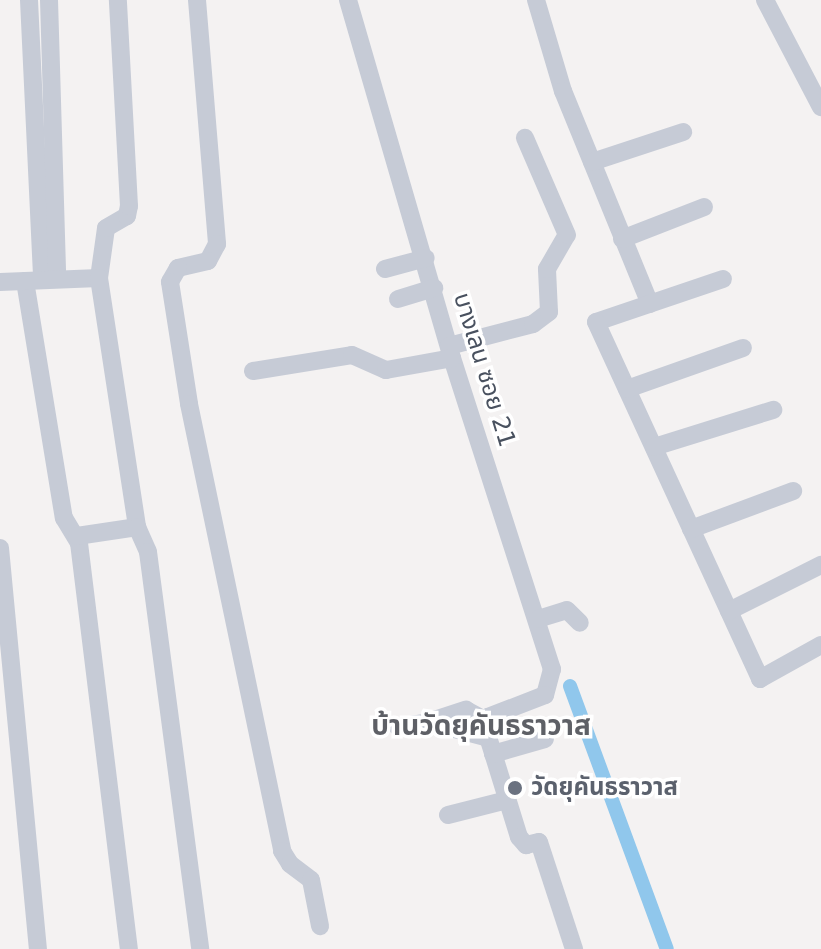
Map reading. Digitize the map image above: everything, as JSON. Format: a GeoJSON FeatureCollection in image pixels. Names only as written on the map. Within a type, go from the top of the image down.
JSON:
{"type":"FeatureCollection","features":[{"type":"Feature","properties":{"kind":"street"},"geometry":{"type":"LineString","coordinates":[[29,0],[41,279],[64,518],[77,536],[129,949]]}},
{"type":"Feature","properties":{"kind":"street"},"geometry":{"type":"LineString","coordinates":[[41,279],[55,157],[49,0]]}},
{"type":"Feature","properties":{"kind":"street"},"geometry":{"type":"LineString","coordinates":[[118,0],[129,206],[127,216],[106,228],[99,278],[137,527],[148,552],[200,949]]}},
{"type":"Feature","properties":{"kind":"street"},"geometry":{"type":"LineString","coordinates":[[197,0],[217,244],[208,261],[175,271],[171,294],[189,404],[282,851],[290,864],[311,880],[320,926]]}},
{"type":"Feature","properties":{"kind":"street","name":"บางเลน ซอย 21"},"geometry":{"type":"LineString","coordinates":[[348,0],[426,258],[451,352],[538,619],[551,683],[545,695],[485,728]]}},
{"type":"Feature","properties":{"kind":"street"},"geometry":{"type":"LineString","coordinates":[[536,0],[592,162],[650,304]]}},
{"type":"Feature","properties":{"kind":"street"},"geometry":{"type":"LineString","coordinates":[[765,0],[821,107]]}},
{"type":"Feature","properties":{"kind":"street"},"geometry":{"type":"LineString","coordinates":[[32,63],[52,61]]}},
{"type":"Feature","properties":{"kind":"street"},"geometry":{"type":"LineString","coordinates":[[592,162],[683,132]]}},
{"type":"Feature","properties":{"kind":"street"},"geometry":{"type":"LineString","coordinates":[[253,371],[352,355],[386,370],[533,324],[549,312],[547,269],[567,235],[525,138]]}},
{"type":"Feature","properties":{"kind":"street"},"geometry":{"type":"LineString","coordinates":[[36,157],[55,157]]}},
{"type":"Feature","properties":{"kind":"street"},"geometry":{"type":"LineString","coordinates":[[622,239],[704,207]]}},
{"type":"Feature","properties":{"kind":"street"},"geometry":{"type":"LineString","coordinates":[[385,269],[426,258]]}},
{"type":"Feature","properties":{"kind":"street"},"geometry":{"type":"LineString","coordinates":[[0,282],[99,278]]}},
{"type":"Feature","properties":{"kind":"street"},"geometry":{"type":"LineString","coordinates":[[723,279],[596,322],[760,679],[821,645]]}},
{"type":"Feature","properties":{"kind":"street"},"geometry":{"type":"LineString","coordinates":[[398,299],[434,288]]}},
{"type":"Feature","properties":{"kind":"street"},"geometry":{"type":"LineString","coordinates":[[627,389],[743,348]]}},
{"type":"Feature","properties":{"kind":"street"},"geometry":{"type":"LineString","coordinates":[[654,447],[773,410]]}},
{"type":"Feature","properties":{"kind":"street"},"geometry":{"type":"LineString","coordinates":[[691,529],[793,491]]}},
{"type":"Feature","properties":{"kind":"street"},"geometry":{"type":"LineString","coordinates":[[77,536],[137,527]]}},
{"type":"Feature","properties":{"kind":"street"},"geometry":{"type":"LineString","coordinates":[[0,548],[38,949]]}},
{"type":"Feature","properties":{"kind":"street"},"geometry":{"type":"LineString","coordinates":[[729,611],[821,565]]}},
{"type":"Feature","properties":{"kind":"street"},"geometry":{"type":"LineString","coordinates":[[538,619],[567,610],[580,623]]}},
{"type":"Feature","properties":{"kind":"street"},"geometry":{"type":"LineString","coordinates":[[465,692],[485,728],[522,843],[539,842],[574,949]]}},
{"type":"Feature","properties":{"kind":"street"},"geometry":{"type":"LineString","coordinates":[[428,722],[485,728]]}},
{"type":"Feature","properties":{"kind":"street"},"geometry":{"type":"LineString","coordinates":[[398,727],[428,722],[545,739]]}},
{"type":"Feature","properties":{"kind":"street"},"geometry":{"type":"LineString","coordinates":[[448,815],[507,800]]}},
{"type":"Feature","properties":{"kind":"waterway"},"geometry":{"type":"LineString","coordinates":[[570,686],[667,949]]}},
{"type":"Feature","properties":{"kind":"place","name":"วัดยุคันธราวาส"},"geometry":{"type":"Point","coordinates":[515,788]}},
{"type":"Feature","properties":{"kind":"district","name":"บ้านวัดยุคันธราวาส"},"geometry":{"type":"Point","coordinates":[481,726]}}]}
